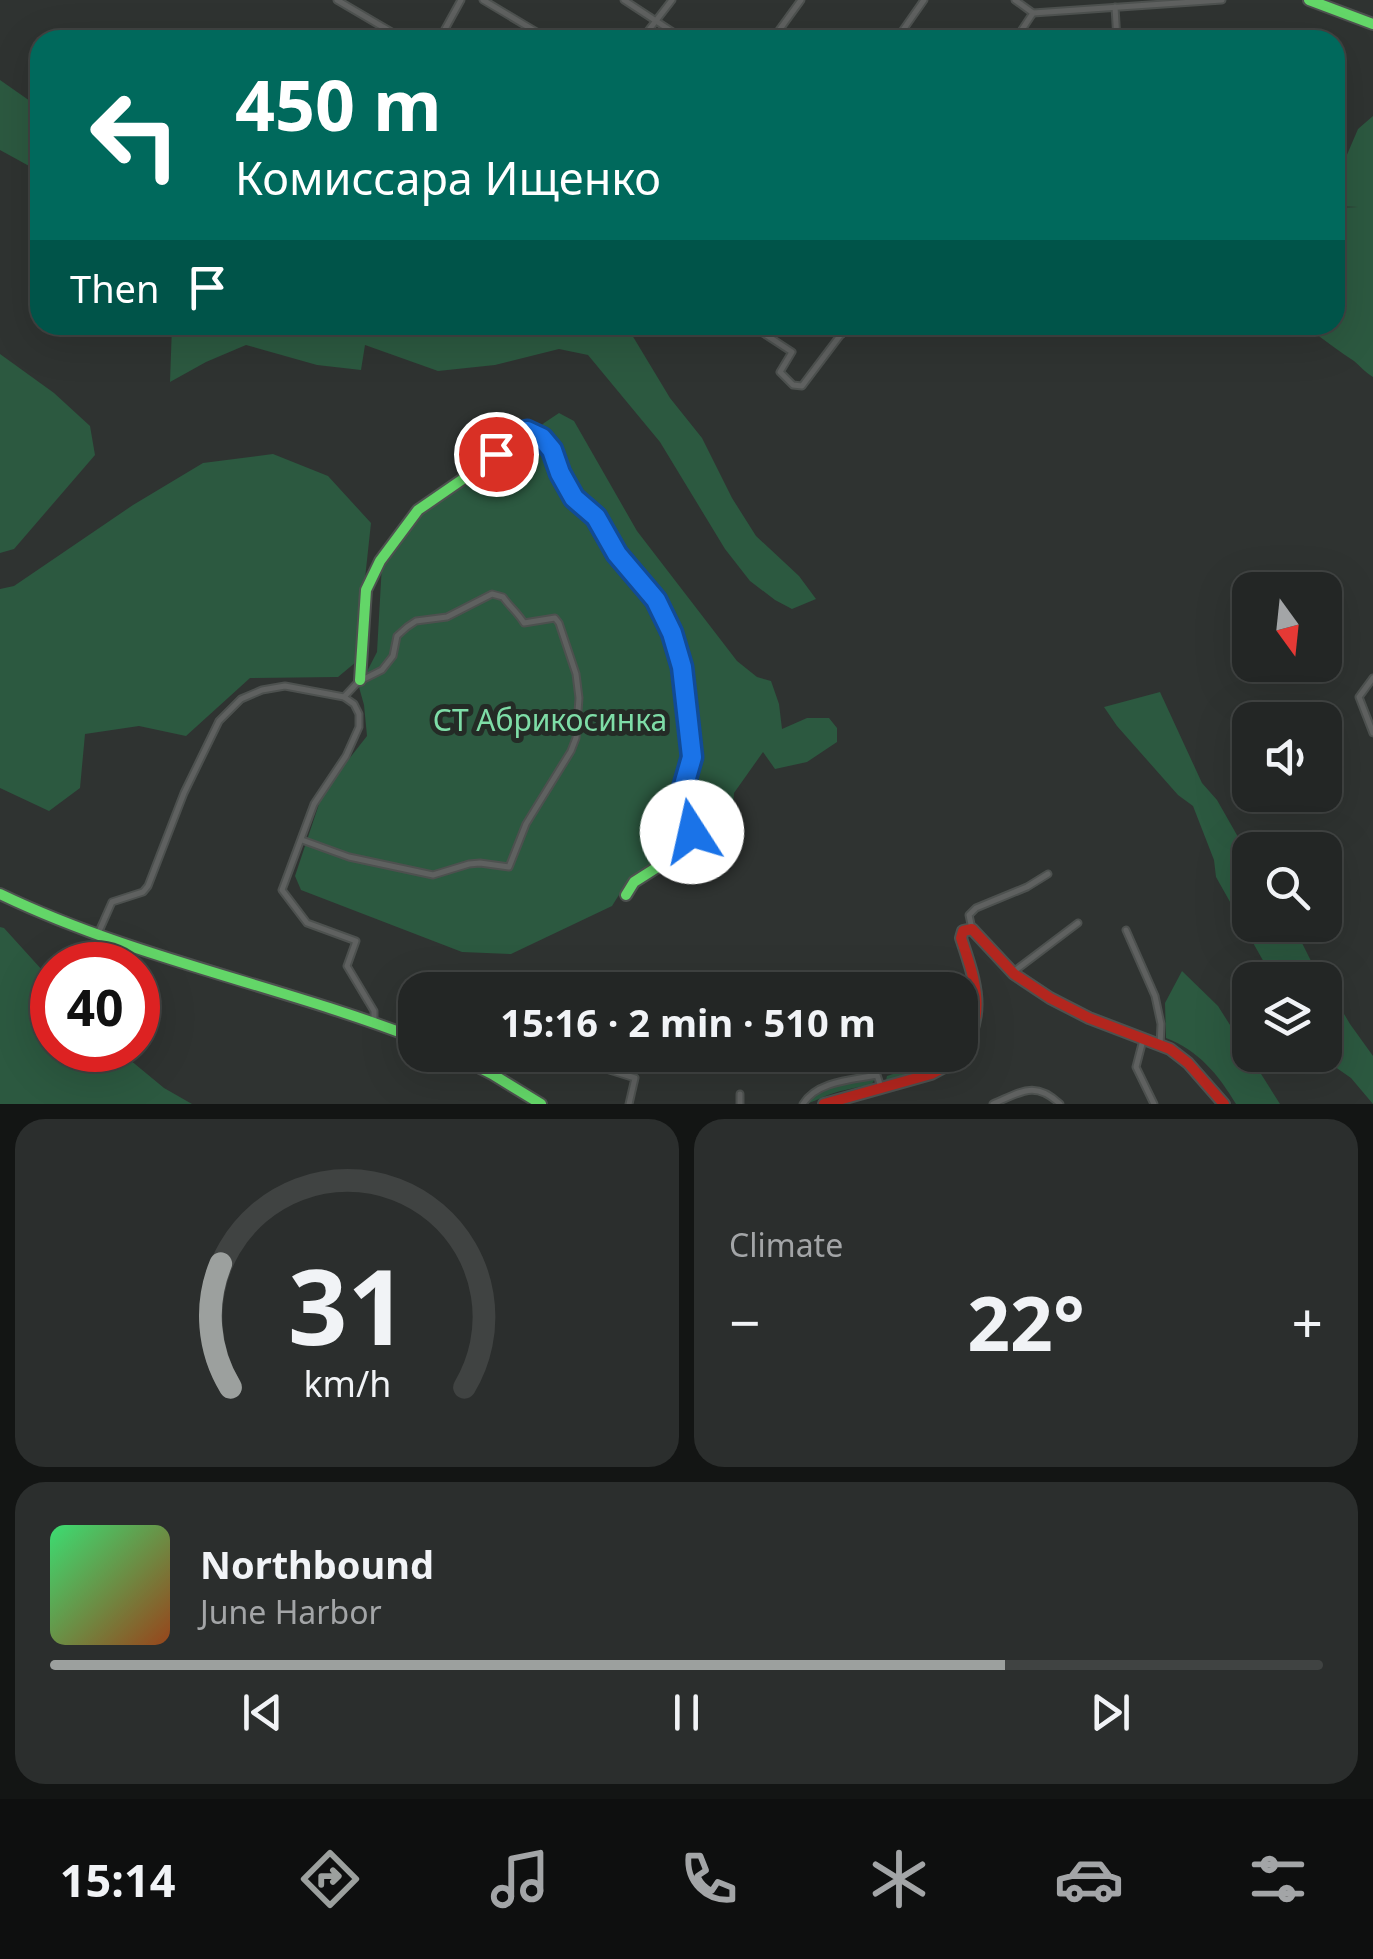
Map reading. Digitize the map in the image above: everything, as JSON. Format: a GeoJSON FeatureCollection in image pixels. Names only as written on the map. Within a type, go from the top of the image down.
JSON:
{"type":"FeatureCollection","features":[{"type":"Feature","properties":{"kind":"main road"},"geometry":{"type":"LineString","coordinates":[[1309,0],[1373,24]]}},
{"type":"Feature","properties":{"kind":"main road"},"geometry":{"type":"LineString","coordinates":[[360,680],[366,590],[380,562],[418,510],[520,433],[527,431],[542,438],[552,450],[574,498],[596,517],[617,554],[656,600],[682,667],[692,757],[682,792],[690,815],[690,847],[634,882],[626,895]]}},
{"type":"Feature","properties":{"kind":"main road"},"geometry":{"type":"LineString","coordinates":[[0,894],[97,936],[398,1031]]}},
{"type":"Feature","properties":{"kind":"main road"},"geometry":{"type":"LineString","coordinates":[[972,972],[961,938],[967,930],[980,934],[1000,963],[1043,996],[1170,1049],[1188,1063],[1224,1104]]}},
{"type":"Feature","properties":{"kind":"main road"},"geometry":{"type":"LineString","coordinates":[[488,1072],[541,1104]]}},
{"type":"Feature","properties":{"kind":"main road"},"geometry":{"type":"LineString","coordinates":[[824,1104],[937,1072]]}},
{"type":"Feature","properties":{"kind":"street"},"geometry":{"type":"LineString","coordinates":[[337,0],[388,30]]}},
{"type":"Feature","properties":{"kind":"street"},"geometry":{"type":"LineString","coordinates":[[444,30],[461,0]]}},
{"type":"Feature","properties":{"kind":"street"},"geometry":{"type":"LineString","coordinates":[[483,0],[533,30]]}},
{"type":"Feature","properties":{"kind":"street"},"geometry":{"type":"LineString","coordinates":[[624,0],[672,30]]}},
{"type":"Feature","properties":{"kind":"street"},"geometry":{"type":"LineString","coordinates":[[650,30],[672,0]]}},
{"type":"Feature","properties":{"kind":"street"},"geometry":{"type":"LineString","coordinates":[[779,30],[801,0]]}},
{"type":"Feature","properties":{"kind":"street"},"geometry":{"type":"LineString","coordinates":[[903,30],[924,0]]}},
{"type":"Feature","properties":{"kind":"street"},"geometry":{"type":"LineString","coordinates":[[1015,0],[1033,13],[1133,3],[1222,0]]}},
{"type":"Feature","properties":{"kind":"street"},"geometry":{"type":"LineString","coordinates":[[1115,7],[1116,30]]}},
{"type":"Feature","properties":{"kind":"street"},"geometry":{"type":"LineString","coordinates":[[1022,30],[1033,13]]}},
{"type":"Feature","properties":{"kind":"street"},"geometry":{"type":"LineString","coordinates":[[767,335],[792,352],[780,372],[794,385],[802,386],[841,335]]}},
{"type":"Feature","properties":{"kind":"street"},"geometry":{"type":"LineString","coordinates":[[302,840],[349,857],[433,876],[469,864],[509,868],[526,824],[576,738],[576,674],[559,622],[555,618],[524,623],[498,595],[492,594],[447,617],[416,621],[397,636],[392,656],[382,670],[360,680],[344,697]]}},
{"type":"Feature","properties":{"kind":"street"},"geometry":{"type":"LineString","coordinates":[[1373,678],[1359,697],[1373,733]]}},
{"type":"Feature","properties":{"kind":"street"},"geometry":{"type":"LineString","coordinates":[[97,936],[112,902],[143,892],[148,886],[184,793],[218,721],[242,699],[262,690],[285,686],[344,697],[359,714],[358,727],[336,774],[314,804],[282,890],[307,922],[356,941],[347,966],[374,1012],[374,1021]]}},
{"type":"Feature","properties":{"kind":"street"},"geometry":{"type":"LineString","coordinates":[[967,930],[968,914],[976,908],[1048,874]]}},
{"type":"Feature","properties":{"kind":"street"},"geometry":{"type":"LineString","coordinates":[[1012,972],[1078,923]]}},
{"type":"Feature","properties":{"kind":"street"},"geometry":{"type":"LineString","coordinates":[[1126,930],[1155,996],[1160,1046]]}},
{"type":"Feature","properties":{"kind":"street"},"geometry":{"type":"LineString","coordinates":[[1144,1040],[1136,1067],[1154,1104]]}},
{"type":"Feature","properties":{"kind":"street"},"geometry":{"type":"LineString","coordinates":[[615,1072],[635,1078],[629,1104]]}},
{"type":"Feature","properties":{"kind":"street"},"geometry":{"type":"LineString","coordinates":[[802,1104],[812,1092],[834,1083],[877,1075],[881,1087]]}},
{"type":"Feature","properties":{"kind":"street"},"geometry":{"type":"LineString","coordinates":[[993,1104],[1031,1089],[1042,1090],[1060,1104]]}},
{"type":"Feature","properties":{"kind":"street"},"geometry":{"type":"LineString","coordinates":[[740,1094],[740,1104]]}},
{"type":"Feature","properties":{"kind":"green space"},"geometry":{"type":"Polygon","coordinates":[[[0,80],[30,101],[30,166],[0,150],[0,80]]]}},
{"type":"Feature","properties":{"kind":"green space"},"geometry":{"type":"Polygon","coordinates":[[[1373,116],[1373,377],[1318,335],[1345,335],[1345,208],[1358,207],[1345,206],[1345,159],[1358,129],[1373,116]]]}},
{"type":"Feature","properties":{"kind":"green space"},"geometry":{"type":"Polygon","coordinates":[[[172,335],[632,335],[670,398],[702,438],[756,536],[799,576],[816,599],[792,609],[750,581],[725,549],[660,442],[588,355],[559,349],[495,365],[438,371],[365,345],[361,370],[317,365],[246,345],[170,382],[172,335]]]}},
{"type":"Feature","properties":{"kind":"green space"},"geometry":{"type":"Polygon","coordinates":[[[0,354],[54,393],[90,426],[95,455],[14,549],[0,553],[0,354]]]}},
{"type":"Feature","properties":{"kind":"green space","name":"СТ Абрикосинка"},"geometry":{"type":"Polygon","coordinates":[[[559,413],[574,421],[637,531],[737,661],[757,677],[771,681],[782,729],[807,718],[829,718],[837,728],[837,742],[807,762],[775,769],[763,752],[734,793],[733,810],[656,870],[622,890],[612,906],[511,954],[462,952],[301,890],[295,876],[323,792],[367,736],[359,687],[377,652],[382,564],[427,508],[505,461],[559,413]]]}},
{"type":"Feature","properties":{"kind":"green space"},"geometry":{"type":"Polygon","coordinates":[[[273,454],[328,476],[371,523],[356,662],[338,677],[250,678],[186,736],[139,726],[85,734],[80,788],[49,811],[0,788],[0,589],[14,586],[203,463],[273,454]]]}},
{"type":"Feature","properties":{"kind":"green space"},"geometry":{"type":"Polygon","coordinates":[[[1160,692],[1202,783],[1235,832],[1232,832],[1232,905],[1216,877],[1214,860],[1193,806],[1178,795],[1104,707],[1160,692]]]}},
{"type":"Feature","properties":{"kind":"green space"},"geometry":{"type":"Polygon","coordinates":[[[0,927],[30,957],[30,1072],[145,1072],[192,1104],[0,1104],[0,927]]]}},
{"type":"Feature","properties":{"kind":"green space"},"geometry":{"type":"Polygon","coordinates":[[[1253,942],[1302,942],[1312,962],[1264,962],[1253,942]]]}},
{"type":"Feature","properties":{"kind":"green space"},"geometry":{"type":"Polygon","coordinates":[[[1182,971],[1218,1006],[1232,1028],[1232,1072],[1260,1072],[1280,1104],[1236,1104],[1207,1065],[1166,1038],[1165,1003],[1182,971]]]}},
{"type":"Feature","properties":{"kind":"green space"},"geometry":{"type":"Polygon","coordinates":[[[1342,1011],[1373,1056],[1373,1104],[1342,1072],[1342,1011]]]}},
{"type":"Feature","properties":{"kind":"green space"},"geometry":{"type":"Polygon","coordinates":[[[899,1072],[914,1072],[886,1080],[899,1072]]]}},
{"type":"Feature","properties":{"kind":"green space"},"geometry":{"type":"Polygon","coordinates":[[[873,1078],[871,1085],[805,1104],[826,1088],[873,1078]]]}},
{"type":"Feature","properties":{"kind":"traffic: fast"},"geometry":{"type":"LineString","coordinates":[[1309,0],[1373,24]]}},
{"type":"Feature","properties":{"kind":"traffic: fast"},"geometry":{"type":"LineString","coordinates":[[360,680],[366,590],[380,561],[418,510],[520,433],[527,431],[542,438],[552,450],[574,497],[596,517],[617,554],[656,600],[682,667],[692,757],[682,792],[693,832],[689,847],[634,882],[626,895]]}},
{"type":"Feature","properties":{"kind":"traffic: fast"},"geometry":{"type":"LineString","coordinates":[[0,894],[102,936],[398,1032]]}},
{"type":"Feature","properties":{"kind":"traffic: fast"},"geometry":{"type":"LineString","coordinates":[[488,1072],[541,1104]]}},
{"type":"Feature","properties":{"kind":"traffic: jam"},"geometry":{"type":"LineString","coordinates":[[971,972],[961,938],[963,931],[972,929],[1014,974],[1050,998],[1089,1018],[1170,1049],[1188,1063],[1224,1104]]}},
{"type":"Feature","properties":{"kind":"traffic: jam"},"geometry":{"type":"LineString","coordinates":[[824,1104],[935,1072]]}},
{"type":"Feature","properties":{"kind":"route"},"geometry":{"type":"LineString","coordinates":[[496,454],[520,433],[527,431],[542,438],[552,450],[574,498],[596,517],[617,554],[656,600],[682,667],[692,757],[682,792],[692,832]]}}]}
